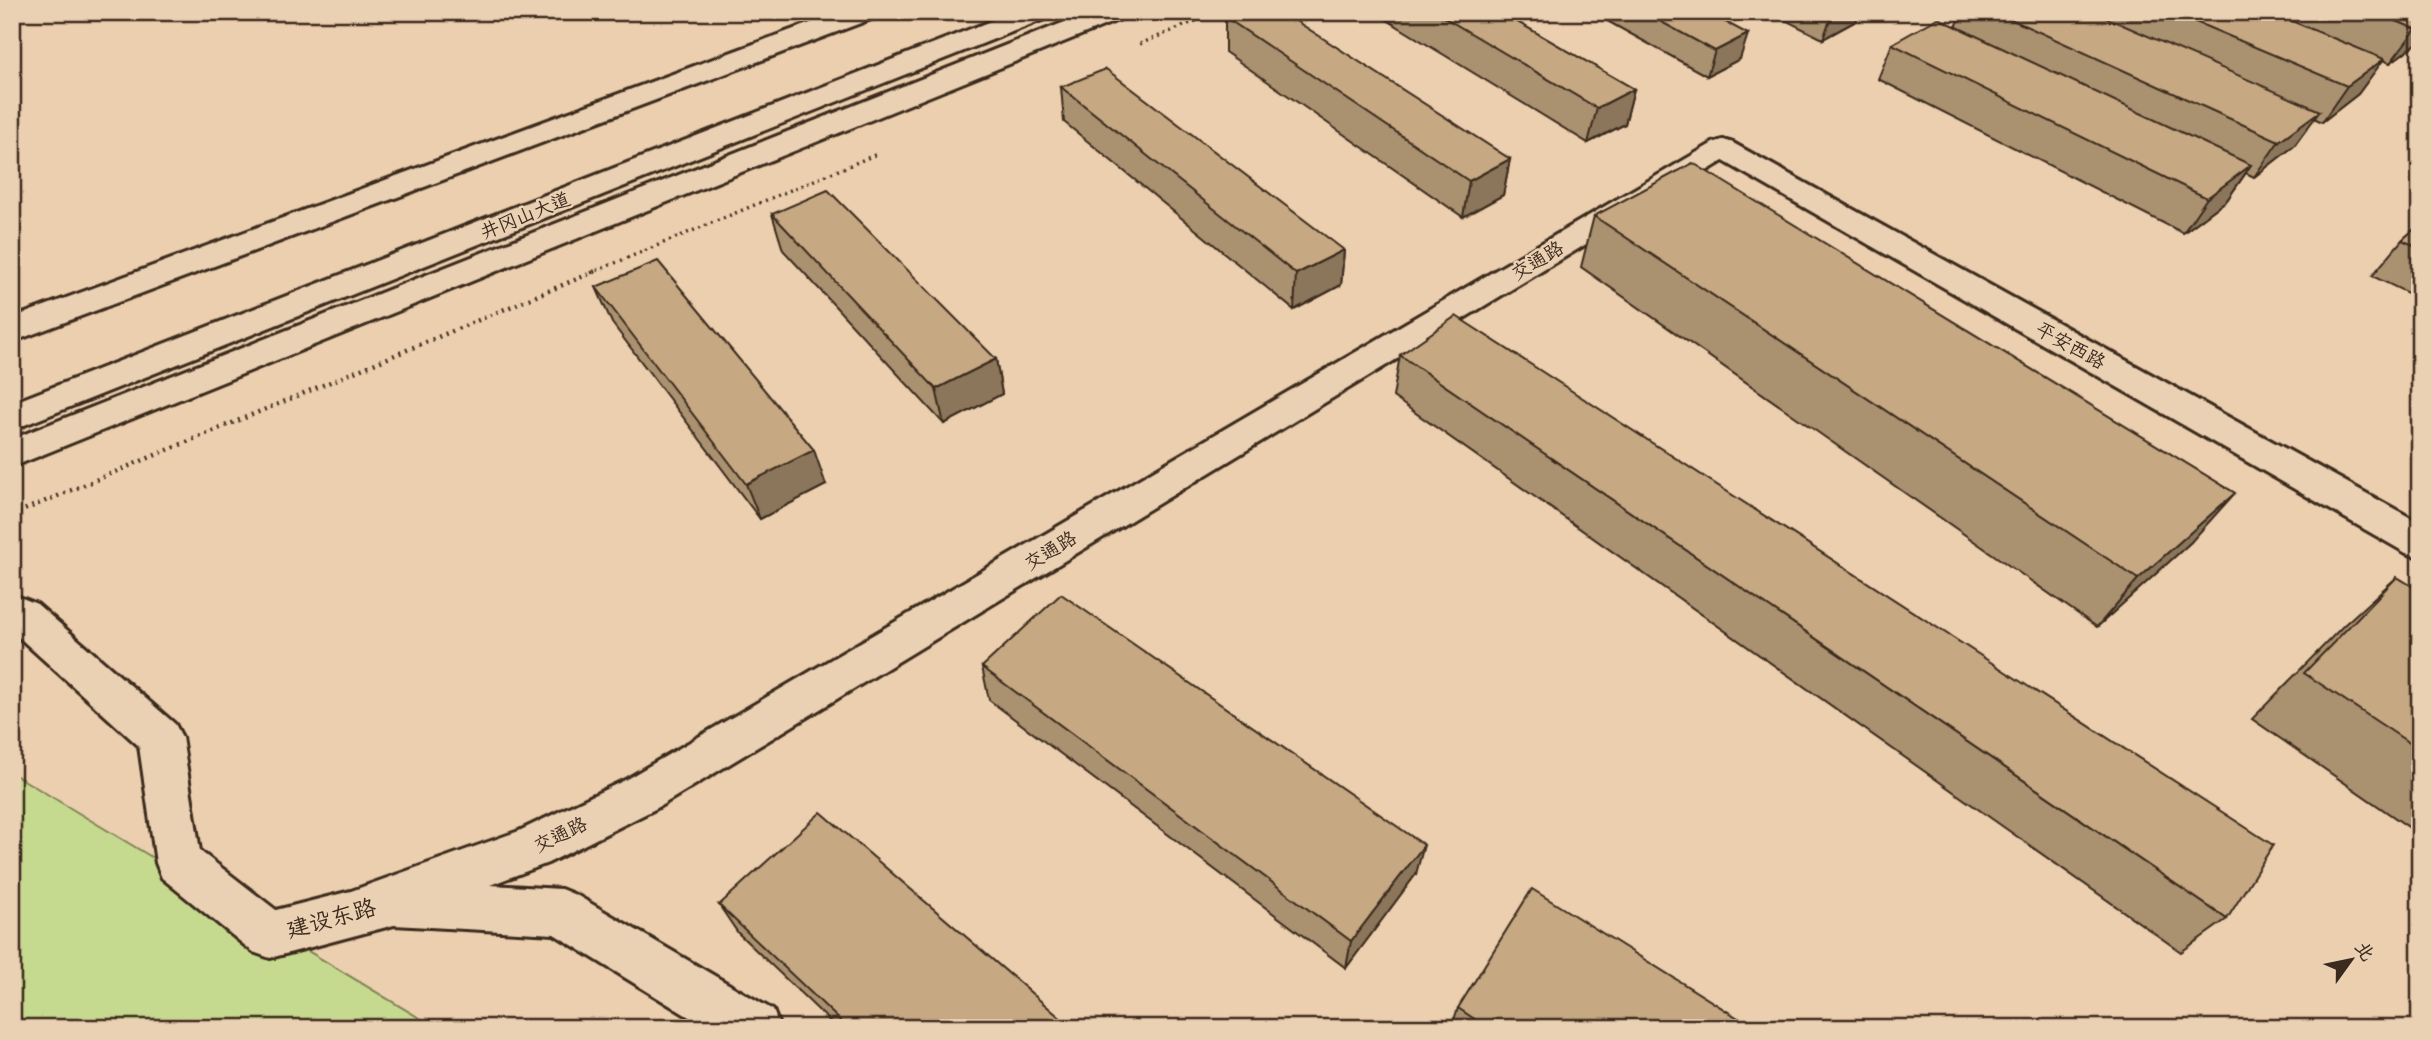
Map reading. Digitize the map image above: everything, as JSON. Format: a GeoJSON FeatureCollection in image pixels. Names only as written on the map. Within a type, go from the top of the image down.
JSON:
{"type":"FeatureCollection","features":[{"type":"Feature","properties":{"kind":"main road"},"geometry":{"type":"LineString","coordinates":[[12,331],[864,12]]}},
{"type":"Feature","properties":{"kind":"main road","name":"井冈山大道"},"geometry":{"type":"LineString","coordinates":[[12,392],[979,12]]}},
{"type":"Feature","properties":{"kind":"main road","name":"井冈山大道"},"geometry":{"type":"LineString","coordinates":[[12,417],[1038,12]]}},
{"type":"Feature","properties":{"kind":"main road"},"geometry":{"type":"LineString","coordinates":[[12,454],[1114,12]]}},
{"type":"Feature","properties":{"kind":"main road","name":"平安西路"},"geometry":{"type":"LineString","coordinates":[[1723,149],[2420,542]]}},
{"type":"Feature","properties":{"kind":"main road","name":"交通路"},"geometry":{"type":"LineString","coordinates":[[358,911],[532,848],[641,794],[1723,149]]}},
{"type":"Feature","properties":{"kind":"main road","name":"建设东路"},"geometry":{"type":"LineString","coordinates":[[12,610],[23,616],[160,737],[179,863],[270,935],[394,902],[561,912],[755,1028]]}},
{"type":"Feature","properties":{"kind":"path"},"geometry":{"type":"LineString","coordinates":[[1128,49],[1217,12]]}},
{"type":"Feature","properties":{"kind":"path"},"geometry":{"type":"LineString","coordinates":[[12,515],[885,150]]}},
{"type":"Feature","properties":{"kind":"green space"},"geometry":{"type":"Polygon","coordinates":[[[12,773],[436,1028],[12,1028],[12,773]]]}},
{"type":"Feature","properties":{"kind":"building"},"geometry":{"type":"Polygon","coordinates":[[[1238,12],[1282,12],[1510,159],[1469,181],[1225,17],[1238,12]]]}},
{"type":"Feature","properties":{"kind":"building"},"geometry":{"type":"Polygon","coordinates":[[[1435,12],[1500,12],[1634,89],[1597,108],[1435,12]]]}},
{"type":"Feature","properties":{"kind":"building"},"geometry":{"type":"Polygon","coordinates":[[[1643,12],[1707,12],[1748,34],[1715,51],[1643,12]]]}},
{"type":"Feature","properties":{"kind":"building"},"geometry":{"type":"Polygon","coordinates":[[[1995,12],[2093,12],[2320,111],[2279,141],[1995,12]]]}},
{"type":"Feature","properties":{"kind":"building"},"geometry":{"type":"Polygon","coordinates":[[[2172,12],[2270,12],[2384,59],[2347,86],[2172,12]]]}},
{"type":"Feature","properties":{"kind":"building"},"geometry":{"type":"Polygon","coordinates":[[[2374,12],[2420,12],[2420,26],[2416,29],[2374,12]]]}},
{"type":"Feature","properties":{"kind":"building"},"geometry":{"type":"Polygon","coordinates":[[[1938,18],[2251,165],[2207,198],[1892,44],[1938,18]]]}},
{"type":"Feature","properties":{"kind":"building"},"geometry":{"type":"Polygon","coordinates":[[[1106,69],[1344,250],[1296,274],[1061,87],[1106,69]]]}},
{"type":"Feature","properties":{"kind":"building"},"geometry":{"type":"Polygon","coordinates":[[[1693,163],[2235,493],[2138,579],[1594,216],[1693,163]]]}},
{"type":"Feature","properties":{"kind":"building"},"geometry":{"type":"Polygon","coordinates":[[[828,190],[996,359],[936,389],[772,214],[828,190]]]}},
{"type":"Feature","properties":{"kind":"building"},"geometry":{"type":"Polygon","coordinates":[[[2420,224],[2420,248],[2402,240],[2420,224]]]}},
{"type":"Feature","properties":{"kind":"building"},"geometry":{"type":"Polygon","coordinates":[[[658,261],[814,450],[746,484],[596,287],[658,261]]]}},
{"type":"Feature","properties":{"kind":"building"},"geometry":{"type":"Polygon","coordinates":[[[1456,316],[2273,845],[2227,919],[1400,355],[1456,316]]]}},
{"type":"Feature","properties":{"kind":"building"},"geometry":{"type":"Polygon","coordinates":[[[2397,577],[2420,591],[2420,750],[2304,673],[2397,577]]]}},
{"type":"Feature","properties":{"kind":"building"},"geometry":{"type":"Polygon","coordinates":[[[1061,594],[1424,845],[1351,941],[982,667],[1061,594]]]}},
{"type":"Feature","properties":{"kind":"building"},"geometry":{"type":"Polygon","coordinates":[[[821,812],[1072,1028],[848,1028],[719,905],[821,812]]]}},
{"type":"Feature","properties":{"kind":"building"},"geometry":{"type":"Polygon","coordinates":[[[1532,889],[1754,1028],[1488,1028],[1458,1008],[1532,889]]]}}]}
